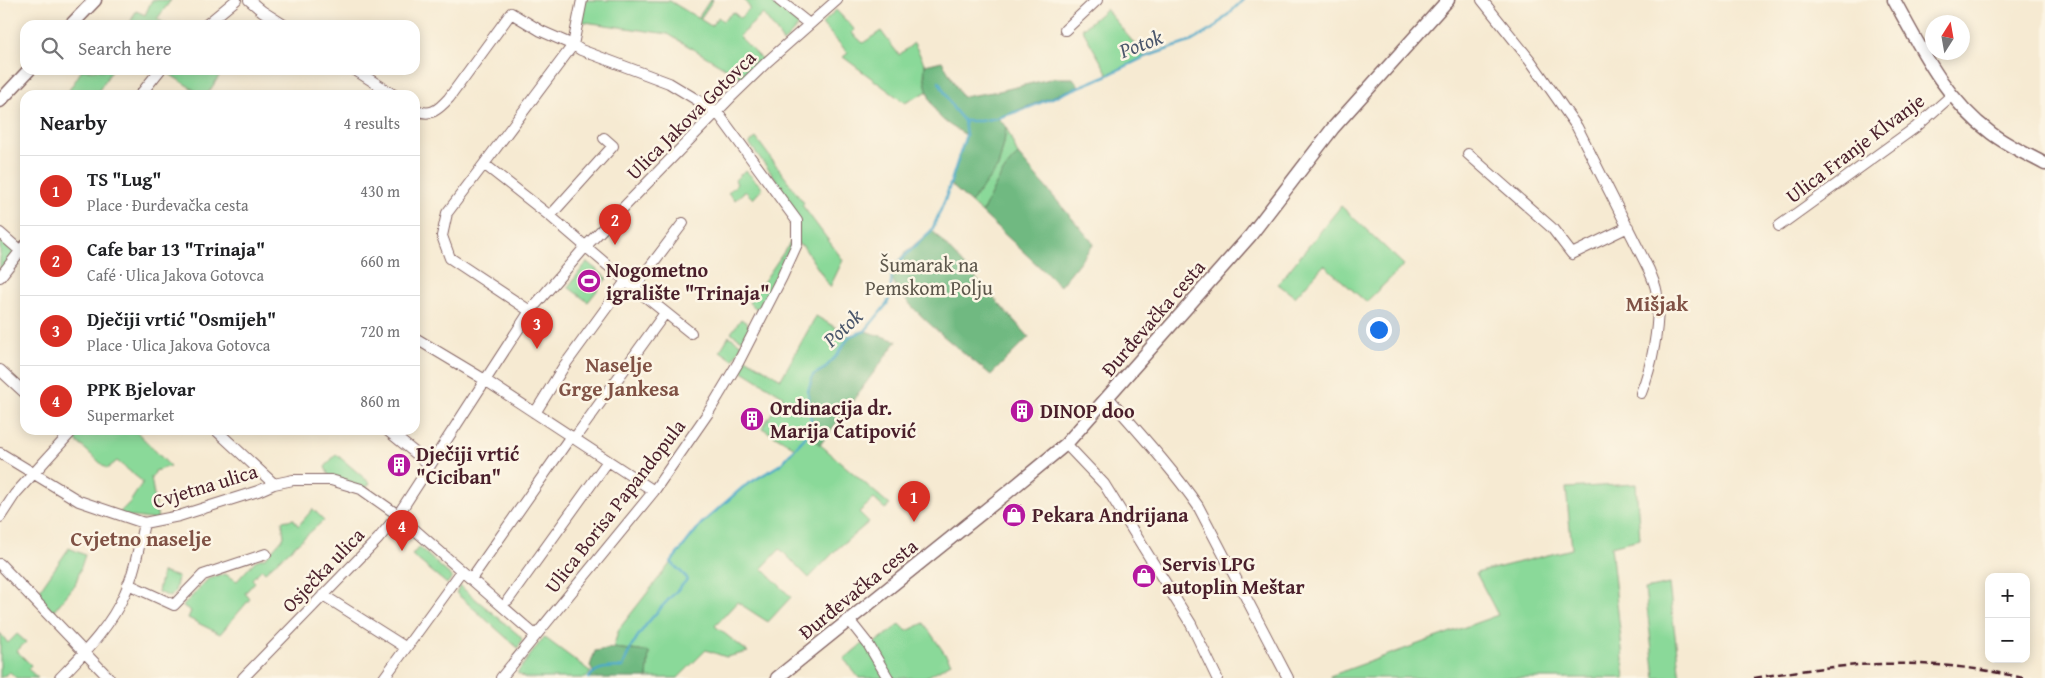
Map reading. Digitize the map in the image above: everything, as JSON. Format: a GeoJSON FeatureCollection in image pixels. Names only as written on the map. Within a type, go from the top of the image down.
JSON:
{"type":"FeatureCollection","features":[{"type":"Feature","properties":{"kind":"main road"},"geometry":{"type":"LineString","coordinates":[[76,20],[94,0]]}},
{"type":"Feature","properties":{"kind":"main road","name":"Đurđevačka cesta"},"geometry":{"type":"LineString","coordinates":[[777,678],[1066,444],[1250,236],[1333,128],[1448,0]]}},
{"type":"Feature","properties":{"kind":"main road"},"geometry":{"type":"LineString","coordinates":[[1894,0],[1931,68],[1951,96],[1972,118],[1992,134],[2045,164]]}},
{"type":"Feature","properties":{"kind":"main road"},"geometry":{"type":"LineString","coordinates":[[0,101],[24,75]]}},
{"type":"Feature","properties":{"kind":"street"},"geometry":{"type":"LineString","coordinates":[[212,20],[236,0]]}},
{"type":"Feature","properties":{"kind":"street"},"geometry":{"type":"LineString","coordinates":[[249,0],[276,20]]}},
{"type":"Feature","properties":{"kind":"street"},"geometry":{"type":"LineString","coordinates":[[530,311],[450,258],[442,236],[446,213],[573,45],[582,0]]}},
{"type":"Feature","properties":{"kind":"street"},"geometry":{"type":"LineString","coordinates":[[779,0],[809,24]]}},
{"type":"Feature","properties":{"kind":"street","name":"Ulica Jakova Gotovca"},"geometry":{"type":"LineString","coordinates":[[485,380],[530,311],[586,246],[768,61],[838,0]]}},
{"type":"Feature","properties":{"kind":"street"},"geometry":{"type":"LineString","coordinates":[[1065,30],[1096,0]]}},
{"type":"Feature","properties":{"kind":"street"},"geometry":{"type":"LineString","coordinates":[[1482,0],[1530,60],[1577,127],[1648,270],[1657,294],[1657,318],[1646,383],[1641,393]]}},
{"type":"Feature","properties":{"kind":"street"},"geometry":{"type":"LineString","coordinates":[[420,111],[433,113],[449,98],[511,13],[541,31],[582,50],[669,83],[717,112]]}},
{"type":"Feature","properties":{"kind":"street"},"geometry":{"type":"LineString","coordinates":[[144,90],[156,75]]}},
{"type":"Feature","properties":{"kind":"street"},"geometry":{"type":"LineString","coordinates":[[363,75],[386,90]]}},
{"type":"Feature","properties":{"kind":"street","name":"Ulica Franje Klvanje"},"geometry":{"type":"LineString","coordinates":[[1779,226],[1916,126],[1951,96]]}},
{"type":"Feature","properties":{"kind":"street","name":"Ulica Borisa Papandopula"},"geometry":{"type":"LineString","coordinates":[[501,678],[654,491],[703,421],[738,363],[797,244],[797,221],[717,112]]}},
{"type":"Feature","properties":{"kind":"street"},"geometry":{"type":"LineString","coordinates":[[550,216],[613,146],[604,138]]}},
{"type":"Feature","properties":{"kind":"street"},"geometry":{"type":"LineString","coordinates":[[1468,154],[1552,228],[1572,254],[1628,227]]}},
{"type":"Feature","properties":{"kind":"street"},"geometry":{"type":"LineString","coordinates":[[484,164],[691,333]]}},
{"type":"Feature","properties":{"kind":"street"},"geometry":{"type":"LineString","coordinates":[[634,288],[683,223]]}},
{"type":"Feature","properties":{"kind":"street"},"geometry":{"type":"LineString","coordinates":[[0,233],[20,248]]}},
{"type":"Feature","properties":{"kind":"street"},"geometry":{"type":"LineString","coordinates":[[0,278],[20,254]]}},
{"type":"Feature","properties":{"kind":"street"},"geometry":{"type":"LineString","coordinates":[[535,413],[564,366],[626,281]]}},
{"type":"Feature","properties":{"kind":"street"},"geometry":{"type":"LineString","coordinates":[[471,579],[665,313]]}},
{"type":"Feature","properties":{"kind":"street"},"geometry":{"type":"LineString","coordinates":[[420,341],[485,380],[654,491]]}},
{"type":"Feature","properties":{"kind":"street"},"geometry":{"type":"LineString","coordinates":[[0,370],[20,388]]}},
{"type":"Feature","properties":{"kind":"street","name":"Osječka ulica"},"geometry":{"type":"LineString","coordinates":[[244,678],[378,539],[398,515],[485,380]]}},
{"type":"Feature","properties":{"kind":"street"},"geometry":{"type":"LineString","coordinates":[[1108,397],[1166,464],[1198,506],[1288,676]]}},
{"type":"Feature","properties":{"kind":"street"},"geometry":{"type":"LineString","coordinates":[[0,517],[15,494],[66,435]]}},
{"type":"Feature","properties":{"kind":"street"},"geometry":{"type":"LineString","coordinates":[[221,435],[274,484]]}},
{"type":"Feature","properties":{"kind":"street"},"geometry":{"type":"LineString","coordinates":[[393,435],[430,465]]}},
{"type":"Feature","properties":{"kind":"street"},"geometry":{"type":"LineString","coordinates":[[1066,444],[1104,484],[1191,624],[1217,678]]}},
{"type":"Feature","properties":{"kind":"street","name":"Cvjetna ulica"},"geometry":{"type":"LineString","coordinates":[[0,453],[79,501],[144,522],[179,516],[258,491],[274,484],[293,480],[331,480],[361,489],[398,515],[535,635]]}},
{"type":"Feature","properties":{"kind":"street"},"geometry":{"type":"LineString","coordinates":[[508,600],[608,461]]}},
{"type":"Feature","properties":{"kind":"street"},"geometry":{"type":"LineString","coordinates":[[60,678],[85,652],[109,622],[125,593],[139,550],[144,522]]}},
{"type":"Feature","properties":{"kind":"street"},"geometry":{"type":"LineString","coordinates":[[128,584],[174,605],[203,575],[266,554]]}},
{"type":"Feature","properties":{"kind":"street"},"geometry":{"type":"LineString","coordinates":[[0,564],[109,678]]}},
{"type":"Feature","properties":{"kind":"street"},"geometry":{"type":"LineString","coordinates":[[384,678],[462,571]]}},
{"type":"Feature","properties":{"kind":"street"},"geometry":{"type":"LineString","coordinates":[[323,595],[405,647]]}},
{"type":"Feature","properties":{"kind":"street"},"geometry":{"type":"LineString","coordinates":[[849,620],[868,644],[888,678]]}},
{"type":"Feature","properties":{"kind":"green space"},"geometry":{"type":"Polygon","coordinates":[[[152,0],[171,0],[157,19],[159,20],[132,20],[136,11],[145,15],[152,0]]]}},
{"type":"Feature","properties":{"kind":"green space"},"geometry":{"type":"Polygon","coordinates":[[[582,0],[670,1],[698,18],[710,0],[713,0],[700,19],[711,26],[718,17],[723,21],[733,12],[740,18],[750,8],[744,0],[770,0],[799,25],[783,43],[763,14],[739,36],[762,59],[742,78],[668,34],[578,21],[582,0]]]}},
{"type":"Feature","properties":{"kind":"green space"},"geometry":{"type":"Polygon","coordinates":[[[1106,9],[1145,57],[1108,74],[1082,29],[1106,9]]]}},
{"type":"Feature","properties":{"kind":"green space"},"geometry":{"type":"Polygon","coordinates":[[[836,10],[855,30],[852,33],[863,43],[881,31],[899,55],[914,43],[925,65],[924,77],[928,91],[905,103],[843,57],[848,53],[822,24],[836,10]]]}},
{"type":"Feature","properties":{"kind":"green space","name":"Šumarak na Pemskom Polju"},"geometry":{"type":"Polygon","coordinates":[[[942,61],[962,97],[999,91],[1054,78],[1073,78],[1079,86],[998,118],[1006,127],[998,167],[971,203],[950,184],[966,135],[940,117],[930,99],[926,85],[925,65],[942,61]]]}},
{"type":"Feature","properties":{"kind":"green space"},"geometry":{"type":"Polygon","coordinates":[[[79,75],[109,75],[99,90],[69,90],[79,75]]]}},
{"type":"Feature","properties":{"kind":"green space"},"geometry":{"type":"Polygon","coordinates":[[[171,75],[220,75],[210,90],[194,90],[171,75]]]}},
{"type":"Feature","properties":{"kind":"green space"},"geometry":{"type":"Polygon","coordinates":[[[1006,127],[1018,155],[1002,175],[982,213],[971,203],[998,167],[1006,127]]]}},
{"type":"Feature","properties":{"kind":"green space"},"geometry":{"type":"Polygon","coordinates":[[[756,138],[843,260],[830,287],[803,246],[797,244],[797,221],[772,187],[778,182],[749,143],[756,138]]]}},
{"type":"Feature","properties":{"kind":"green space","name":"Šumarak na Pemskom Polju"},"geometry":{"type":"Polygon","coordinates":[[[1018,155],[1094,244],[1060,286],[982,213],[1002,174],[1018,155]]]}},
{"type":"Feature","properties":{"kind":"green space"},"geometry":{"type":"Polygon","coordinates":[[[745,170],[763,188],[753,199],[745,191],[735,200],[728,193],[737,184],[735,180],[745,170]]]}},
{"type":"Feature","properties":{"kind":"green space"},"geometry":{"type":"Polygon","coordinates":[[[1341,206],[1404,265],[1366,302],[1324,265],[1295,297],[1278,284],[1341,206]]]}},
{"type":"Feature","properties":{"kind":"green space","name":"Šumarak na Pemskom Polju"},"geometry":{"type":"Polygon","coordinates":[[[932,230],[1029,337],[991,375],[932,326],[902,295],[894,281],[892,271],[899,260],[932,230]]]}},
{"type":"Feature","properties":{"kind":"green space"},"geometry":{"type":"Polygon","coordinates":[[[0,233],[20,251],[0,277],[0,233]]]}},
{"type":"Feature","properties":{"kind":"green space"},"geometry":{"type":"Polygon","coordinates":[[[792,240],[795,242],[760,311],[749,303],[792,240]]]}},
{"type":"Feature","properties":{"kind":"green space","name":"Nogometno igralište \"Trinaja\""},"geometry":{"type":"Polygon","coordinates":[[[587,262],[607,278],[588,302],[568,287],[587,262]]]}},
{"type":"Feature","properties":{"kind":"green space"},"geometry":{"type":"Polygon","coordinates":[[[816,316],[850,336],[847,344],[824,369],[808,403],[811,422],[808,434],[890,505],[885,509],[874,499],[859,512],[869,522],[837,549],[809,578],[780,549],[762,568],[791,597],[768,622],[737,602],[715,626],[748,652],[726,657],[706,650],[678,678],[647,678],[649,652],[613,648],[619,629],[701,524],[743,487],[781,464],[795,448],[762,428],[783,396],[736,367],[742,356],[781,379],[816,316]]]}},
{"type":"Feature","properties":{"kind":"green space"},"geometry":{"type":"Polygon","coordinates":[[[741,319],[751,326],[744,341],[731,333],[741,319]]]}},
{"type":"Feature","properties":{"kind":"green space","name":"Šumarak na Pemskom Polju"},"geometry":{"type":"Polygon","coordinates":[[[865,331],[897,341],[820,445],[808,434],[811,422],[808,391],[813,375],[824,369],[850,336],[865,331]]]}},
{"type":"Feature","properties":{"kind":"green space"},"geometry":{"type":"Polygon","coordinates":[[[729,336],[742,345],[733,360],[720,351],[729,336]]]}},
{"type":"Feature","properties":{"kind":"green space"},"geometry":{"type":"Polygon","coordinates":[[[70,435],[140,435],[170,466],[155,471],[151,477],[158,520],[117,515],[130,502],[143,482],[117,461],[107,469],[70,435]]]}},
{"type":"Feature","properties":{"kind":"green space"},"geometry":{"type":"Polygon","coordinates":[[[336,454],[370,483],[364,491],[331,480],[325,467],[336,454]]]}},
{"type":"Feature","properties":{"kind":"green space"},"geometry":{"type":"Polygon","coordinates":[[[1636,484],[1640,539],[1611,546],[1625,678],[1331,678],[1330,676],[1498,615],[1476,573],[1572,549],[1566,488],[1636,484]]]}},
{"type":"Feature","properties":{"kind":"green space"},"geometry":{"type":"Polygon","coordinates":[[[313,509],[324,520],[265,572],[262,569],[252,579],[255,582],[245,593],[250,599],[220,634],[188,618],[191,611],[183,606],[208,579],[225,574],[237,581],[255,561],[266,557],[284,537],[282,521],[294,519],[298,526],[313,509]]]}},
{"type":"Feature","properties":{"kind":"green space"},"geometry":{"type":"Polygon","coordinates":[[[419,547],[452,577],[447,584],[412,555],[419,547]]]}},
{"type":"Feature","properties":{"kind":"green space"},"geometry":{"type":"Polygon","coordinates":[[[69,548],[85,555],[75,585],[53,612],[37,594],[69,548]]]}},
{"type":"Feature","properties":{"kind":"green space"},"geometry":{"type":"Polygon","coordinates":[[[162,572],[178,577],[175,591],[170,597],[158,592],[162,572]]]}},
{"type":"Feature","properties":{"kind":"green space"},"geometry":{"type":"Polygon","coordinates":[[[1669,584],[1680,678],[1655,678],[1645,589],[1669,584]]]}},
{"type":"Feature","properties":{"kind":"green space"},"geometry":{"type":"Polygon","coordinates":[[[460,586],[520,636],[522,640],[518,648],[456,593],[460,586]]]}},
{"type":"Feature","properties":{"kind":"green space"},"geometry":{"type":"Polygon","coordinates":[[[924,623],[951,663],[925,678],[859,678],[844,659],[863,643],[869,647],[900,624],[907,631],[924,623]]]}},
{"type":"Feature","properties":{"kind":"green space"},"geometry":{"type":"Polygon","coordinates":[[[0,633],[8,643],[17,634],[26,642],[17,651],[31,665],[28,669],[38,678],[16,678],[10,672],[0,678],[0,633]]]}},
{"type":"Feature","properties":{"kind":"green space"},"geometry":{"type":"Polygon","coordinates":[[[544,637],[591,672],[586,678],[525,678],[517,673],[544,637]]]}},
{"type":"Feature","properties":{"kind":"green space"},"geometry":{"type":"Polygon","coordinates":[[[613,648],[649,652],[647,678],[589,678],[593,672],[590,666],[595,651],[613,648]]]}},
{"type":"Feature","properties":{"kind":"waterway","name":"Potok"},"geometry":{"type":"LineString","coordinates":[[589,678],[595,671],[623,667],[641,632],[686,581],[687,578],[671,562],[701,524],[743,487],[781,464],[808,434],[811,422],[808,391],[813,375],[824,369],[850,336],[865,331],[887,304],[890,297],[892,272],[897,263],[932,230],[945,200],[966,135],[964,121],[997,118],[1025,109],[1108,75],[1145,57],[1192,41],[1214,28],[1243,0]]}},
{"type":"Feature","properties":{"kind":"waterway"},"geometry":{"type":"LineString","coordinates":[[939,82],[953,108],[964,121]]}},
{"type":"Feature","properties":{"kind":"railway"},"geometry":{"type":"LineString","coordinates":[[1754,678],[1822,668],[1888,664],[1955,666],[2023,678]]}},
{"type":"Feature","properties":{"kind":"place","name":"Cafe bar 13 \"Trinaja\""},"geometry":{"type":"Point","coordinates":[615,245]}},
{"type":"Feature","properties":{"kind":"place","name":"Nogometno igralište \"Trinaja\""},"geometry":{"type":"Point","coordinates":[589,281]}},
{"type":"Feature","properties":{"kind":"place","name":"Dječiji vrtić \"Osmijeh\""},"geometry":{"type":"Point","coordinates":[537,349]}},
{"type":"Feature","properties":{"kind":"place","name":"DINOP doo"},"geometry":{"type":"Point","coordinates":[1022,411]}},
{"type":"Feature","properties":{"kind":"place","name":"Ordinacija dr. Marija Čatipović"},"geometry":{"type":"Point","coordinates":[752,419]}},
{"type":"Feature","properties":{"kind":"place","name":"Dječiji vrtić \"Ciciban\""},"geometry":{"type":"Point","coordinates":[399,465]}},
{"type":"Feature","properties":{"kind":"place","name":"Pekara Andrijana"},"geometry":{"type":"Point","coordinates":[1014,515]}},
{"type":"Feature","properties":{"kind":"place","name":"TS \"Lug\""},"geometry":{"type":"Point","coordinates":[914,522]}},
{"type":"Feature","properties":{"kind":"place","name":"PPK Bjelovar"},"geometry":{"type":"Point","coordinates":[402,551]}},
{"type":"Feature","properties":{"kind":"place","name":"Servis LPG autoplin Meštar"},"geometry":{"type":"Point","coordinates":[1144,576]}},
{"type":"Feature","properties":{"kind":"district","name":"Mišjak"},"geometry":{"type":"Point","coordinates":[1657,304]}},
{"type":"Feature","properties":{"kind":"district","name":"Naselje Grge Jankesa"},"geometry":{"type":"Point","coordinates":[619,377]}},
{"type":"Feature","properties":{"kind":"district","name":"Cvjetno naselje"},"geometry":{"type":"Point","coordinates":[141,539]}}]}
